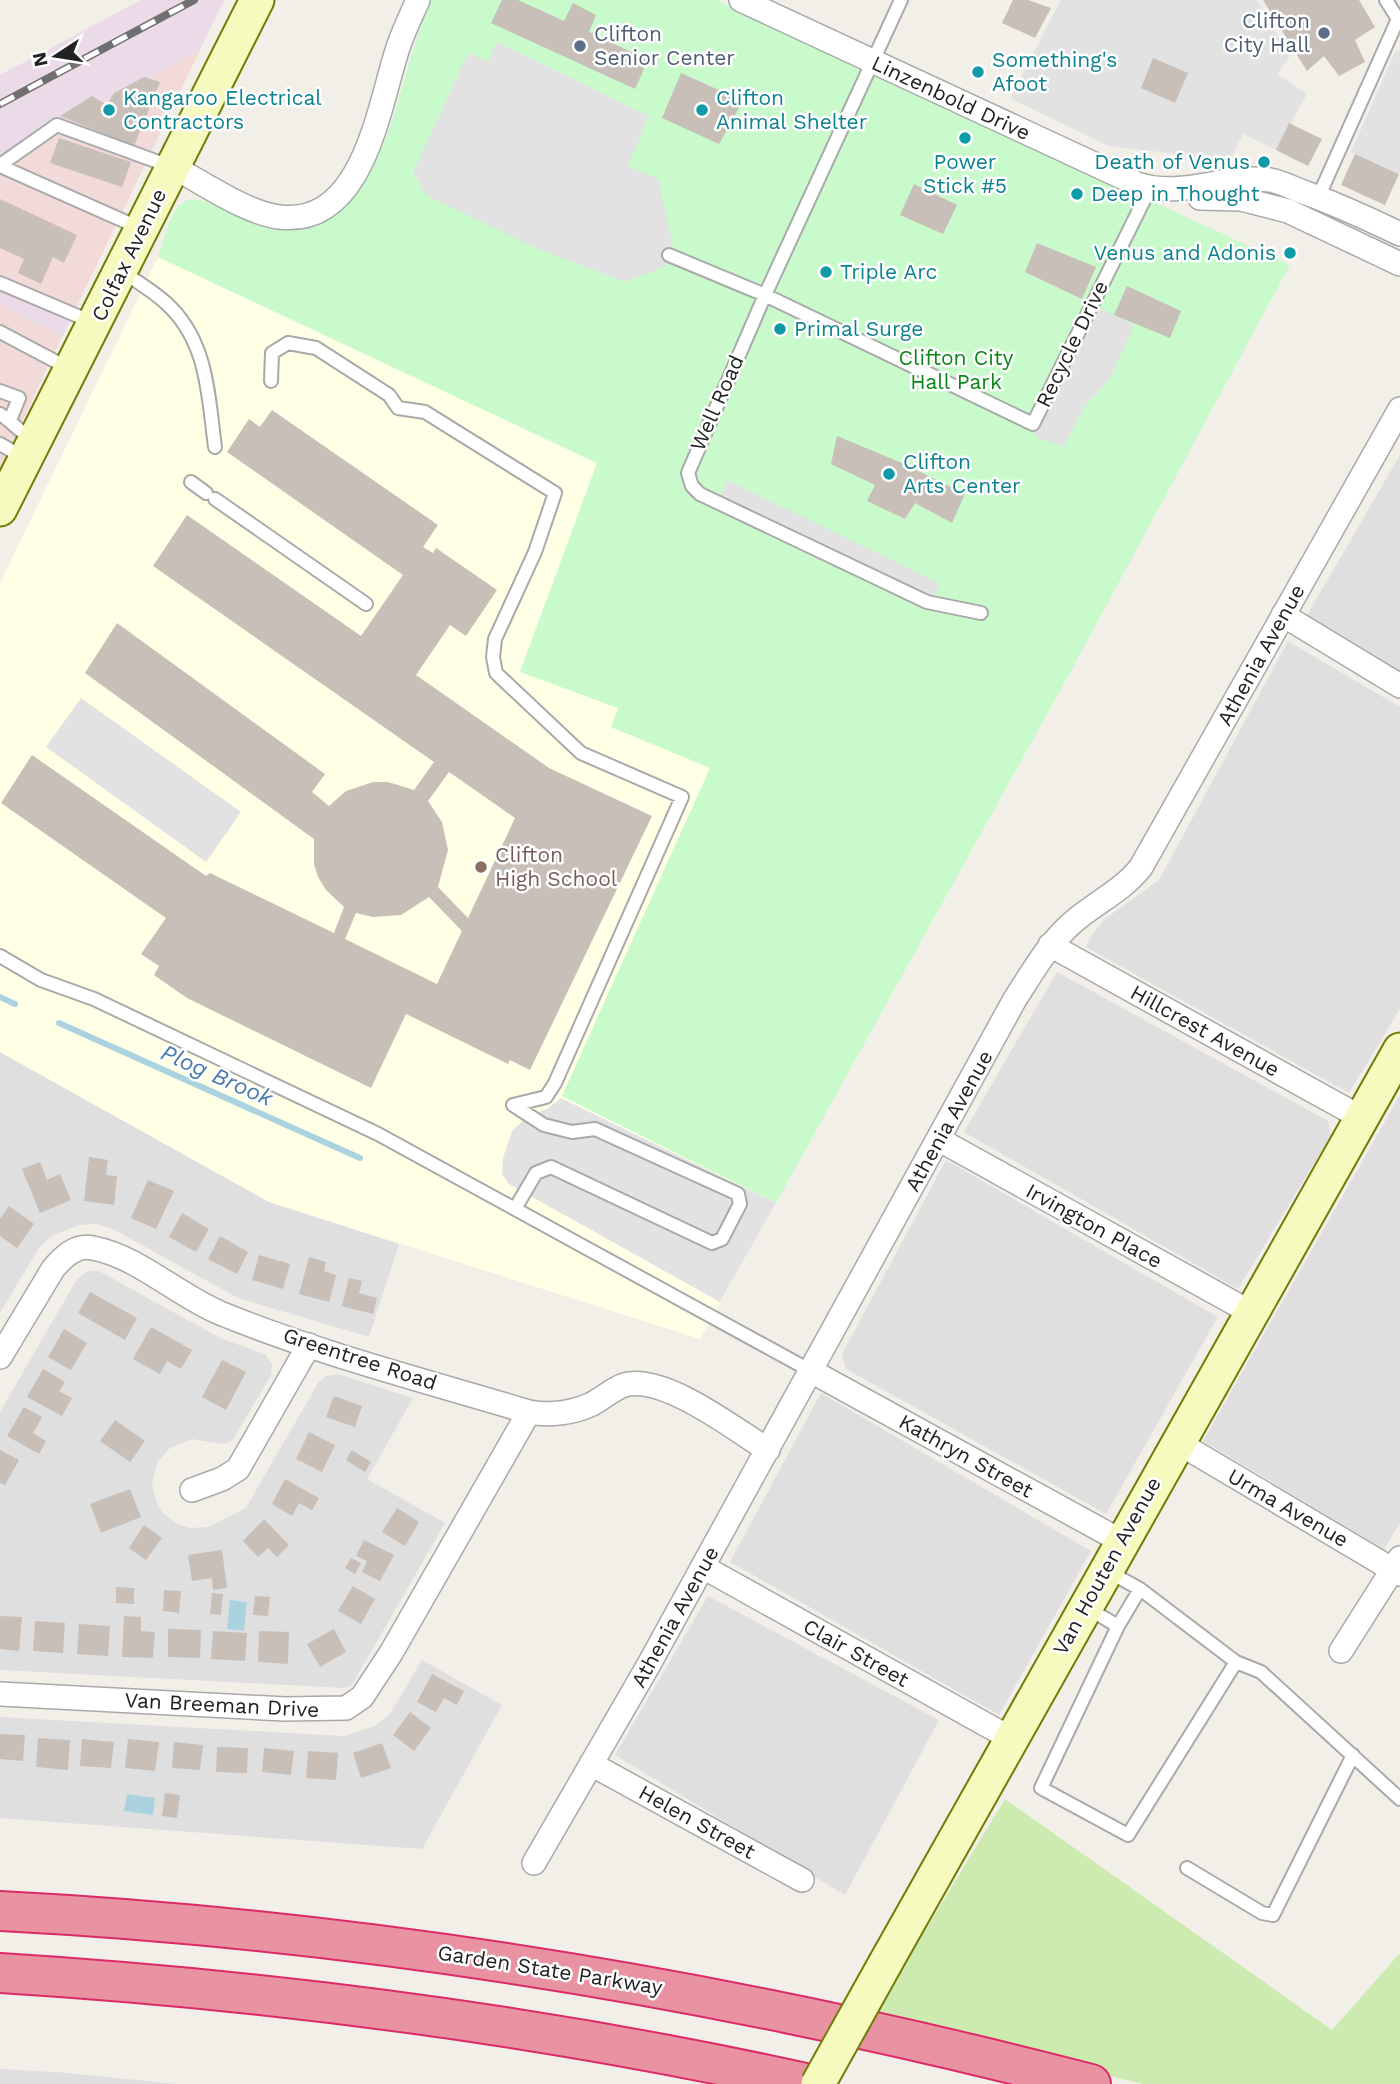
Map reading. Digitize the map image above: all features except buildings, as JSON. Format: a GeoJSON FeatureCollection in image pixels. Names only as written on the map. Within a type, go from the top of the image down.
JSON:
{"type":"FeatureCollection","features":[{"type":"Feature","properties":{"kind":"highway","name":"Garden State Parkway"},"geometry":{"type":"LineString","coordinates":[[0,1910],[110,1916],[317,1937],[501,1960],[689,1993],[850,2026],[1091,2084]]}},
{"type":"Feature","properties":{"kind":"highway"},"geometry":{"type":"LineString","coordinates":[[0,1973],[129,1981],[280,1997],[513,2028],[724,2065],[810,2084]]}},
{"type":"Feature","properties":{"kind":"main road","name":"Colfax Avenue"},"geometry":{"type":"LineString","coordinates":[[0,509],[12,435],[71,370],[257,0]]}},
{"type":"Feature","properties":{"kind":"main road","name":"Van Houten Avenue"},"geometry":{"type":"LineString","coordinates":[[818,2084],[1084,1606],[1400,1049]]}},
{"type":"Feature","properties":{"kind":"street"},"geometry":{"type":"LineString","coordinates":[[173,167],[258,211],[276,217],[292,218],[312,213],[333,201],[364,159],[396,53],[418,0]]}},
{"type":"Feature","properties":{"kind":"street","name":"Linzenbold Drive"},"geometry":{"type":"LineString","coordinates":[[741,0],[870,66],[1156,189],[1201,198],[1260,202],[1307,219],[1400,264]]}},
{"type":"Feature","properties":{"kind":"street","name":"Linzenbold Drive"},"geometry":{"type":"LineString","coordinates":[[1156,189],[1184,190],[1251,179],[1272,180],[1400,234]]}},
{"type":"Feature","properties":{"kind":"street","name":"Athenia Avenue"},"geometry":{"type":"LineString","coordinates":[[534,1863],[703,1567],[1016,999],[1049,945],[1076,919],[1130,880],[1141,867],[1400,409]]}},
{"type":"Feature","properties":{"kind":"street"},"geometry":{"type":"LineString","coordinates":[[1283,615],[1400,686]]}},
{"type":"Feature","properties":{"kind":"street","name":"Hillcrest Avenue"},"geometry":{"type":"LineString","coordinates":[[1049,945],[1360,1117]]}},
{"type":"Feature","properties":{"kind":"street","name":"Irvington Place"},"geometry":{"type":"LineString","coordinates":[[938,1139],[1250,1312]]}},
{"type":"Feature","properties":{"kind":"street","name":"Greentree Road"},"geometry":{"type":"LineString","coordinates":[[0,1357],[53,1269],[64,1256],[89,1247],[109,1252],[218,1312],[309,1345],[529,1412],[545,1415],[577,1409],[622,1386],[636,1383],[660,1387],[678,1395],[768,1450]]}},
{"type":"Feature","properties":{"kind":"street"},"geometry":{"type":"LineString","coordinates":[[192,1490],[222,1479],[237,1469],[309,1345]]}},
{"type":"Feature","properties":{"kind":"street","name":"Kathryn Street"},"geometry":{"type":"LineString","coordinates":[[811,1371],[1121,1541]]}},
{"type":"Feature","properties":{"kind":"street","name":"Van Breeman Drive"},"geometry":{"type":"LineString","coordinates":[[0,1694],[285,1709],[346,1708],[362,1697],[391,1653],[529,1412]]}},
{"type":"Feature","properties":{"kind":"street","name":"Urma Avenue"},"geometry":{"type":"LineString","coordinates":[[1177,1442],[1397,1567]]}},
{"type":"Feature","properties":{"kind":"street","name":"Clair Street"},"geometry":{"type":"LineString","coordinates":[[703,1567],[1010,1738]]}},
{"type":"Feature","properties":{"kind":"street"},"geometry":{"type":"LineString","coordinates":[[1341,1651],[1397,1567]]}},
{"type":"Feature","properties":{"kind":"street","name":"Helen Street"},"geometry":{"type":"LineString","coordinates":[[592,1764],[802,1880]]}},
{"type":"Feature","properties":{"kind":"lane","name":"Well Road"},"geometry":{"type":"LineString","coordinates":[[901,0],[765,295],[688,474],[692,486],[700,494],[927,602],[981,613]]}},
{"type":"Feature","properties":{"kind":"lane"},"geometry":{"type":"LineString","coordinates":[[1307,219],[1319,198],[1398,19],[1386,0]]}},
{"type":"Feature","properties":{"kind":"lane"},"geometry":{"type":"LineString","coordinates":[[0,166],[57,125],[173,167]]}},
{"type":"Feature","properties":{"kind":"lane"},"geometry":{"type":"LineString","coordinates":[[0,166],[142,229]]}},
{"type":"Feature","properties":{"kind":"lane","name":"Recycle Drive"},"geometry":{"type":"LineString","coordinates":[[765,295],[1032,424],[1156,189]]}},
{"type":"Feature","properties":{"kind":"lane"},"geometry":{"type":"LineString","coordinates":[[670,255],[765,295]]}},
{"type":"Feature","properties":{"kind":"lane"},"geometry":{"type":"LineString","coordinates":[[122,271],[166,303],[197,343],[204,368],[215,447]]}},
{"type":"Feature","properties":{"kind":"lane"},"geometry":{"type":"LineString","coordinates":[[0,283],[95,323]]}},
{"type":"Feature","properties":{"kind":"lane"},"geometry":{"type":"LineString","coordinates":[[0,332],[71,370]]}},
{"type":"Feature","properties":{"kind":"lane"},"geometry":{"type":"LineString","coordinates":[[271,381],[272,353],[288,342],[316,348],[389,395],[398,408],[425,412],[555,493],[535,552],[495,639],[493,657],[496,673],[581,753],[682,797],[555,1083],[545,1097],[513,1105],[544,1125],[558,1130],[595,1129],[738,1194],[740,1204],[722,1239],[712,1243],[551,1167],[536,1173],[516,1207]]}},
{"type":"Feature","properties":{"kind":"lane"},"geometry":{"type":"LineString","coordinates":[[0,391],[19,398],[12,435]]}},
{"type":"Feature","properties":{"kind":"lane"},"geometry":{"type":"LineString","coordinates":[[191,482],[366,604]]}},
{"type":"Feature","properties":{"kind":"lane"},"geometry":{"type":"LineString","coordinates":[[0,956],[41,980],[94,999],[378,1135],[516,1207],[811,1371]]}},
{"type":"Feature","properties":{"kind":"lane"},"geometry":{"type":"LineString","coordinates":[[1105,1570],[1140,1588],[1236,1662],[1261,1672],[1400,1799]]}},
{"type":"Feature","properties":{"kind":"lane"},"geometry":{"type":"LineString","coordinates":[[1140,1588],[1118,1626],[1041,1787],[1128,1835],[1236,1662]]}},
{"type":"Feature","properties":{"kind":"lane"},"geometry":{"type":"LineString","coordinates":[[1084,1606],[1118,1626]]}},
{"type":"Feature","properties":{"kind":"lane"},"geometry":{"type":"LineString","coordinates":[[1187,1868],[1262,1913],[1273,1915],[1353,1755]]}},
{"type":"Feature","properties":{"kind":"shaded area"},"geometry":{"type":"Polygon","coordinates":[[[141,0],[224,0],[200,50],[0,157],[0,75],[141,0]]]}},
{"type":"Feature","properties":{"kind":"shaded area"},"geometry":{"type":"Polygon","coordinates":[[[1061,0],[1257,0],[1290,56],[1277,74],[1307,94],[1276,150],[1243,134],[1230,160],[1108,146],[1010,98],[1061,0]]]}},
{"type":"Feature","properties":{"kind":"shaded area"},"geometry":{"type":"Polygon","coordinates":[[[497,42],[649,116],[628,166],[658,179],[673,246],[666,266],[625,282],[531,246],[426,195],[413,172],[468,53],[488,61],[497,42]]]}},
{"type":"Feature","properties":{"kind":"shaded area"},"geometry":{"type":"Polygon","coordinates":[[[200,50],[70,321],[0,285],[0,157],[200,50]]]}},
{"type":"Feature","properties":{"kind":"shaded area"},"geometry":{"type":"Polygon","coordinates":[[[1396,50],[1400,51],[1400,174],[1351,152],[1396,50]]]}},
{"type":"Feature","properties":{"kind":"shaded area","name":"Clifton High School"},"geometry":{"type":"Polygon","coordinates":[[[158,257],[1065,682],[700,1339],[269,1202],[0,1052],[0,583],[158,257]]]}},
{"type":"Feature","properties":{"kind":"shaded area"},"geometry":{"type":"Polygon","coordinates":[[[0,285],[70,321],[62,337],[0,305],[0,285]]]}},
{"type":"Feature","properties":{"kind":"shaded area"},"geometry":{"type":"Polygon","coordinates":[[[0,305],[62,337],[0,469],[0,305]]]}},
{"type":"Feature","properties":{"kind":"shaded area"},"geometry":{"type":"Polygon","coordinates":[[[1096,306],[1134,325],[1110,379],[1085,406],[1064,447],[1034,436],[1096,306]]]}},
{"type":"Feature","properties":{"kind":"shaded area"},"geometry":{"type":"Polygon","coordinates":[[[1400,455],[1400,673],[1306,617],[1400,455]]]}},
{"type":"Feature","properties":{"kind":"shaded area"},"geometry":{"type":"Polygon","coordinates":[[[728,480],[940,584],[932,600],[721,495],[728,480]]]}},
{"type":"Feature","properties":{"kind":"shaded area"},"geometry":{"type":"Polygon","coordinates":[[[1288,641],[1400,707],[1400,1009],[1349,1093],[1086,947],[1106,918],[1159,880],[1288,641]]]}},
{"type":"Feature","properties":{"kind":"shaded area"},"geometry":{"type":"Polygon","coordinates":[[[81,698],[241,812],[206,862],[46,747],[81,698]]]}},
{"type":"Feature","properties":{"kind":"shaded area"},"geometry":{"type":"Polygon","coordinates":[[[1057,972],[1328,1121],[1331,1135],[1238,1289],[964,1132],[1057,972]]]}},
{"type":"Feature","properties":{"kind":"shaded area"},"geometry":{"type":"Polygon","coordinates":[[[0,1052],[269,1202],[399,1244],[369,1337],[238,1298],[113,1229],[96,1224],[79,1225],[51,1236],[39,1248],[0,1313],[0,1052]]]}},
{"type":"Feature","properties":{"kind":"shaded area"},"geometry":{"type":"Polygon","coordinates":[[[1400,1095],[1400,1523],[1384,1549],[1203,1441],[1400,1095]]]}},
{"type":"Feature","properties":{"kind":"shaded area"},"geometry":{"type":"Polygon","coordinates":[[[561,1098],[776,1203],[720,1302],[509,1184],[502,1174],[503,1158],[512,1131],[528,1116],[547,1109],[561,1098]]]}},
{"type":"Feature","properties":{"kind":"shaded area"},"geometry":{"type":"Polygon","coordinates":[[[946,1160],[1218,1317],[1106,1514],[846,1369],[842,1354],[946,1160]]]}},
{"type":"Feature","properties":{"kind":"shaded area"},"geometry":{"type":"Polygon","coordinates":[[[88,1271],[99,1271],[222,1339],[265,1354],[272,1364],[271,1376],[232,1441],[222,1444],[192,1439],[170,1448],[157,1463],[152,1483],[156,1501],[162,1512],[177,1524],[190,1528],[208,1527],[246,1508],[318,1383],[326,1376],[338,1374],[413,1398],[367,1479],[445,1523],[352,1685],[343,1688],[0,1670],[0,1412],[77,1279],[88,1271]]]}},
{"type":"Feature","properties":{"kind":"shaded area"},"geometry":{"type":"Polygon","coordinates":[[[821,1393],[1091,1551],[999,1715],[730,1562],[821,1393]]]}},
{"type":"Feature","properties":{"kind":"shaded area"},"geometry":{"type":"Polygon","coordinates":[[[708,1596],[939,1720],[845,1895],[615,1755],[708,1596]]]}},
{"type":"Feature","properties":{"kind":"shaded area"},"geometry":{"type":"Polygon","coordinates":[[[422,1660],[502,1705],[422,1849],[0,1818],[0,1717],[344,1736],[375,1726],[390,1714],[422,1660]]]}},
{"type":"Feature","properties":{"kind":"shaded area"},"geometry":{"type":"Polygon","coordinates":[[[0,2069],[56,2072],[177,2084],[0,2084],[0,2069]]]}},
{"type":"Feature","properties":{"kind":"green space","name":"Clifton City Hall Park"},"geometry":{"type":"Polygon","coordinates":[[[431,0],[717,0],[1290,265],[1065,682],[776,1203],[562,1096],[710,768],[611,727],[618,708],[520,672],[597,463],[158,257],[173,214],[181,204],[193,199],[269,227],[293,229],[318,224],[343,208],[360,189],[385,140],[431,0]]]}},
{"type":"Feature","properties":{"kind":"green space"},"geometry":{"type":"Polygon","coordinates":[[[1005,1799],[1332,2030],[1400,1953],[1400,2084],[1143,2084],[872,2018],[1005,1799]]]}},
{"type":"Feature","properties":{"kind":"water"},"geometry":{"type":"Polygon","coordinates":[[[230,1600],[247,1602],[244,1631],[227,1629],[230,1600]]]}},
{"type":"Feature","properties":{"kind":"water"},"geometry":{"type":"Polygon","coordinates":[[[127,1794],[155,1798],[153,1815],[124,1811],[127,1794]]]}},
{"type":"Feature","properties":{"kind":"waterway","name":"Plog Brook"},"geometry":{"type":"LineString","coordinates":[[0,997],[15,1004]]}},
{"type":"Feature","properties":{"kind":"waterway","name":"Plog Brook"},"geometry":{"type":"LineString","coordinates":[[59,1023],[360,1158]]}},
{"type":"Feature","properties":{"kind":"railway"},"geometry":{"type":"LineString","coordinates":[[0,104],[194,0]]}},
{"type":"Feature","properties":{"kind":"place","name":"Clifton City Hall"},"geometry":{"type":"Point","coordinates":[1324,33]}},
{"type":"Feature","properties":{"kind":"place","name":"Clifton Senior Center"},"geometry":{"type":"Point","coordinates":[580,46]}},
{"type":"Feature","properties":{"kind":"place","name":"Something's Afoot"},"geometry":{"type":"Point","coordinates":[978,72]}},
{"type":"Feature","properties":{"kind":"place","name":"Kangaroo Electrical Contractors"},"geometry":{"type":"Point","coordinates":[109,110]}},
{"type":"Feature","properties":{"kind":"place","name":"Clifton Animal Shelter"},"geometry":{"type":"Point","coordinates":[702,110]}},
{"type":"Feature","properties":{"kind":"place","name":"Power Stick #5"},"geometry":{"type":"Point","coordinates":[965,138]}},
{"type":"Feature","properties":{"kind":"place","name":"Death of Venus"},"geometry":{"type":"Point","coordinates":[1264,162]}},
{"type":"Feature","properties":{"kind":"place","name":"Deep in Thought"},"geometry":{"type":"Point","coordinates":[1077,194]}},
{"type":"Feature","properties":{"kind":"place","name":"Venus and Adonis"},"geometry":{"type":"Point","coordinates":[1290,253]}},
{"type":"Feature","properties":{"kind":"place","name":"Triple Arc"},"geometry":{"type":"Point","coordinates":[826,272]}},
{"type":"Feature","properties":{"kind":"place","name":"Primal Surge"},"geometry":{"type":"Point","coordinates":[780,329]}},
{"type":"Feature","properties":{"kind":"place","name":"Clifton Arts Center"},"geometry":{"type":"Point","coordinates":[889,474]}},
{"type":"Feature","properties":{"kind":"place","name":"Clifton High School"},"geometry":{"type":"Point","coordinates":[481,867]}}]}
